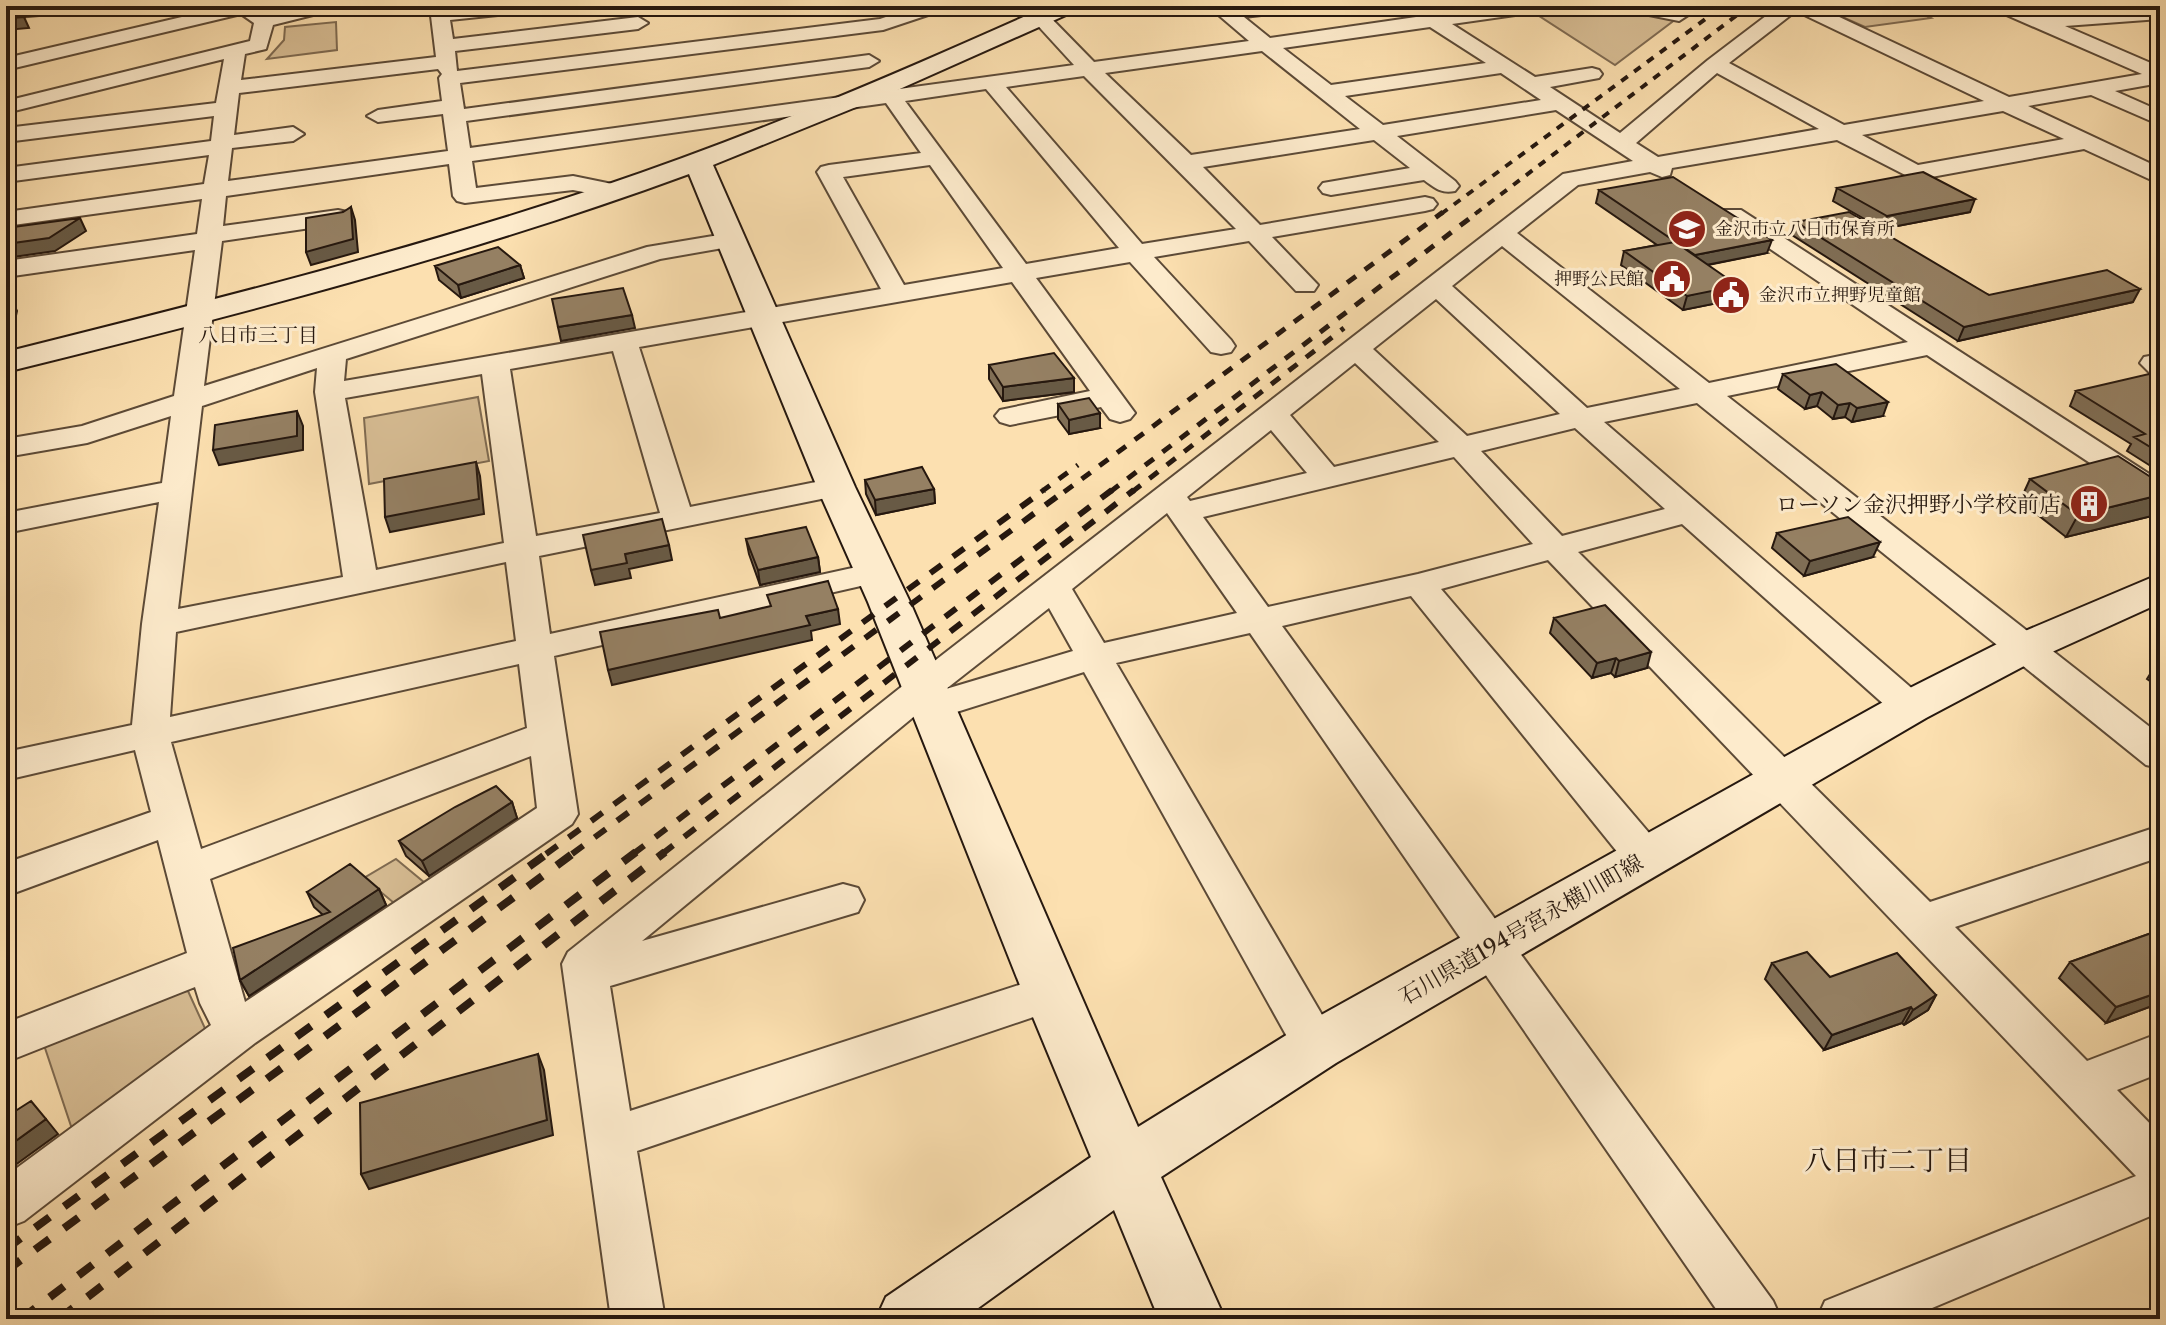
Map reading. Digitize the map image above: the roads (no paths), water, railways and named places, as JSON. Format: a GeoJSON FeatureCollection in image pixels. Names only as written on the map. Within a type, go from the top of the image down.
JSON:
{"type":"FeatureCollection","features":[{"type":"Feature","properties":{"kind":"street"},"geometry":{"type":"LineString","coordinates":[[6,64],[244,7],[264,21],[326,6]]}},
{"type":"Feature","properties":{"kind":"street"},"geometry":{"type":"LineString","coordinates":[[527,6],[439,11],[456,111],[465,196],[573,183],[614,191]]}},
{"type":"Feature","properties":{"kind":"street"},"geometry":{"type":"LineString","coordinates":[[830,6],[935,158],[1114,405],[1010,416]]}},
{"type":"Feature","properties":{"kind":"street"},"geometry":{"type":"LineString","coordinates":[[6,219],[462,156],[690,144],[838,104],[882,81],[1067,6]]}},
{"type":"Feature","properties":{"kind":"street"},"geometry":{"type":"LineString","coordinates":[[1222,10],[1288,6]]}},
{"type":"Feature","properties":{"kind":"street"},"geometry":{"type":"LineString","coordinates":[[1412,6],[2160,495]]}},
{"type":"Feature","properties":{"kind":"street"},"geometry":{"type":"LineString","coordinates":[[378,116],[456,111],[666,88],[882,81],[992,83],[1536,6]]}},
{"type":"Feature","properties":{"kind":"street"},"geometry":{"type":"LineString","coordinates":[[1631,6],[1679,15],[1693,6]]}},
{"type":"Feature","properties":{"kind":"street"},"geometry":{"type":"LineString","coordinates":[[1622,143],[1715,64],[1791,6]]}},
{"type":"Feature","properties":{"kind":"street"},"geometry":{"type":"LineString","coordinates":[[1801,6],[2160,177]]}},
{"type":"Feature","properties":{"kind":"street"},"geometry":{"type":"LineString","coordinates":[[2002,6],[2160,76]]}},
{"type":"Feature","properties":{"kind":"street"},"geometry":{"type":"LineString","coordinates":[[2153,6],[2160,11]]}},
{"type":"Feature","properties":{"kind":"street"},"geometry":{"type":"LineString","coordinates":[[6,12],[64,7],[101,42]]}},
{"type":"Feature","properties":{"kind":"street"},"geometry":{"type":"LineString","coordinates":[[447,62],[651,53],[883,24],[932,7]]}},
{"type":"Feature","properties":{"kind":"street"},"geometry":{"type":"LineString","coordinates":[[1222,10],[1447,186]]}},
{"type":"Feature","properties":{"kind":"street"},"geometry":{"type":"LineString","coordinates":[[2042,23],[2160,11]]}},
{"type":"Feature","properties":{"kind":"street"},"geometry":{"type":"LineString","coordinates":[[6,175],[225,122],[634,15],[1192,1319]]}},
{"type":"Feature","properties":{"kind":"street"},"geometry":{"type":"LineString","coordinates":[[1040,18],[1305,285]]}},
{"type":"Feature","properties":{"kind":"street"},"geometry":{"type":"LineString","coordinates":[[6,107],[259,45],[264,21]]}},
{"type":"Feature","properties":{"kind":"street"},"geometry":{"type":"LineString","coordinates":[[236,51],[159,624],[150,734],[222,1003],[239,1030]]}},
{"type":"Feature","properties":{"kind":"street"},"geometry":{"type":"LineString","coordinates":[[1715,64],[1915,173],[2087,142]]}},
{"type":"Feature","properties":{"kind":"street"},"geometry":{"type":"LineString","coordinates":[[1325,92],[1504,67]]}},
{"type":"Feature","properties":{"kind":"street"},"geometry":{"type":"LineString","coordinates":[[1531,84],[1592,74]]}},
{"type":"Feature","properties":{"kind":"street"},"geometry":{"type":"LineString","coordinates":[[638,1319],[584,964],[927,698],[1054,587],[1176,504],[1273,413],[1571,179],[2160,76]]}},
{"type":"Feature","properties":{"kind":"street"},"geometry":{"type":"LineString","coordinates":[[992,83],[1136,253],[1221,346]]}},
{"type":"Feature","properties":{"kind":"street"},"geometry":{"type":"LineString","coordinates":[[2094,89],[2160,119]]}},
{"type":"Feature","properties":{"kind":"street"},"geometry":{"type":"LineString","coordinates":[[1186,163],[1561,103]]}},
{"type":"Feature","properties":{"kind":"street"},"geometry":{"type":"LineString","coordinates":[[6,135],[225,122],[290,125]]}},
{"type":"Feature","properties":{"kind":"street"},"geometry":{"type":"LineString","coordinates":[[6,362],[200,314],[445,245],[614,191],[690,144]]}},
{"type":"Feature","properties":{"kind":"street"},"geometry":{"type":"LineString","coordinates":[[897,295],[829,172],[935,158]]}},
{"type":"Feature","properties":{"kind":"street"},"geometry":{"type":"LineString","coordinates":[[1331,188],[1428,172]]}},
{"type":"Feature","properties":{"kind":"street"},"geometry":{"type":"LineString","coordinates":[[329,392],[1425,204]]}},
{"type":"Feature","properties":{"kind":"street"},"geometry":{"type":"LineString","coordinates":[[6,269],[338,217]]}},
{"type":"Feature","properties":{"kind":"street"},"geometry":{"type":"LineString","coordinates":[[1503,234],[2160,755]]}},
{"type":"Feature","properties":{"kind":"street"},"geometry":{"type":"LineString","coordinates":[[6,448],[87,434],[656,252],[731,240]]}},
{"type":"Feature","properties":{"kind":"street"},"geometry":{"type":"LineString","coordinates":[[1436,285],[1581,418],[1910,707]]}},
{"type":"Feature","properties":{"kind":"street"},"geometry":{"type":"LineString","coordinates":[[624,342],[678,519]]}},
{"type":"Feature","properties":{"kind":"street"},"geometry":{"type":"LineString","coordinates":[[1176,504],[1326,477],[1581,418],[1933,345]]}},
{"type":"Feature","properties":{"kind":"street"},"geometry":{"type":"LineString","coordinates":[[1357,349],[1460,446],[1554,547],[2160,1167]]}},
{"type":"Feature","properties":{"kind":"street"},"geometry":{"type":"LineString","coordinates":[[332,354],[329,392],[361,584]]}},
{"type":"Feature","properties":{"kind":"street"},"geometry":{"type":"LineString","coordinates":[[6,1205],[239,1030],[558,814],[495,364]]}},
{"type":"Feature","properties":{"kind":"street"},"geometry":{"type":"LineString","coordinates":[[1273,413],[1326,477]]}},
{"type":"Feature","properties":{"kind":"street"},"geometry":{"type":"LineString","coordinates":[[159,624],[836,487]]}},
{"type":"Feature","properties":{"kind":"street"},"geometry":{"type":"LineString","coordinates":[[6,523],[178,489]]}},
{"type":"Feature","properties":{"kind":"street"},"geometry":{"type":"LineString","coordinates":[[1176,504],[1754,1319]]}},
{"type":"Feature","properties":{"kind":"street"},"geometry":{"type":"LineString","coordinates":[[927,698],[1096,656],[1419,584],[1688,513]]}},
{"type":"Feature","properties":{"kind":"street"},"geometry":{"type":"LineString","coordinates":[[6,766],[875,573]]}},
{"type":"Feature","properties":{"kind":"street"},"geometry":{"type":"LineString","coordinates":[[1419,584],[1646,858]]}},
{"type":"Feature","properties":{"kind":"street"},"geometry":{"type":"LineString","coordinates":[[1054,587],[1316,1046]]}},
{"type":"Feature","properties":{"kind":"street","name":"石川県道194号宮永横川町線"},"geometry":{"type":"LineString","coordinates":[[909,1319],[1127,1166],[1316,1046],[1910,707],[2026,647],[2160,587]]}},
{"type":"Feature","properties":{"kind":"street"},"geometry":{"type":"LineString","coordinates":[[186,871],[547,735]]}},
{"type":"Feature","properties":{"kind":"street"},"geometry":{"type":"LineString","coordinates":[[6,880],[171,820]]}},
{"type":"Feature","properties":{"kind":"street"},"geometry":{"type":"LineString","coordinates":[[1922,921],[2160,841]]}},
{"type":"Feature","properties":{"kind":"street"},"geometry":{"type":"LineString","coordinates":[[586,975],[843,900]]}},
{"type":"Feature","properties":{"kind":"street"},"geometry":{"type":"LineString","coordinates":[[6,1043],[211,962]]}},
{"type":"Feature","properties":{"kind":"street"},"geometry":{"type":"LineString","coordinates":[[609,1139],[1050,993]]}},
{"type":"Feature","properties":{"kind":"street"},"geometry":{"type":"LineString","coordinates":[[2080,1084],[2160,1053]]}},
{"type":"Feature","properties":{"kind":"street"},"geometry":{"type":"LineString","coordinates":[[1844,1319],[2160,1189]]}},
{"type":"Feature","properties":{"kind":"railway"},"geometry":{"type":"LineString","coordinates":[[1441,214],[1723,6]]}},
{"type":"Feature","properties":{"kind":"railway"},"geometry":{"type":"LineString","coordinates":[[1475,214],[1749,6]]}},
{"type":"Feature","properties":{"kind":"railway"},"geometry":{"type":"LineString","coordinates":[[1064,492],[1443,212]]}},
{"type":"Feature","properties":{"kind":"railway"},"geometry":{"type":"LineString","coordinates":[[1110,492],[1478,212]]}},
{"type":"Feature","properties":{"kind":"railway"},"geometry":{"type":"LineString","coordinates":[[1132,492],[1344,328]]}},
{"type":"Feature","properties":{"kind":"railway"},"geometry":{"type":"LineString","coordinates":[[1041,492],[1078,465]]}},
{"type":"Feature","properties":{"kind":"railway"},"geometry":{"type":"LineString","coordinates":[[546,854],[1044,490]]}},
{"type":"Feature","properties":{"kind":"railway"},"geometry":{"type":"LineString","coordinates":[[572,854],[1066,490]]}},
{"type":"Feature","properties":{"kind":"railway"},"geometry":{"type":"LineString","coordinates":[[633,854],[1112,490]]}},
{"type":"Feature","properties":{"kind":"railway"},"geometry":{"type":"LineString","coordinates":[[662,854],[1134,490]]}},
{"type":"Feature","properties":{"kind":"railway"},"geometry":{"type":"LineString","coordinates":[[6,1249],[549,852]]}},
{"type":"Feature","properties":{"kind":"railway"},"geometry":{"type":"LineString","coordinates":[[6,1271],[575,852]]}},
{"type":"Feature","properties":{"kind":"railway"},"geometry":{"type":"LineString","coordinates":[[21,1319],[636,852]]}},
{"type":"Feature","properties":{"kind":"railway"},"geometry":{"type":"LineString","coordinates":[[59,1319],[665,852]]}},
{"type":"Feature","properties":{"kind":"place","name":"金沢市立八日市保育所"},"geometry":{"type":"Point","coordinates":[1687,229]}},
{"type":"Feature","properties":{"kind":"place","name":"押野公民館"},"geometry":{"type":"Point","coordinates":[1672,279]}},
{"type":"Feature","properties":{"kind":"place","name":"金沢市立押野児童館"},"geometry":{"type":"Point","coordinates":[1731,295]}},
{"type":"Feature","properties":{"kind":"place","name":"ローソン金沢押野小学校前店"},"geometry":{"type":"Point","coordinates":[2089,504]}},
{"type":"Feature","properties":{"kind":"district","name":"八日市三丁目"},"geometry":{"type":"Point","coordinates":[258,335]}},
{"type":"Feature","properties":{"kind":"district","name":"八日市二丁目"},"geometry":{"type":"Point","coordinates":[1888,1160]}}]}
